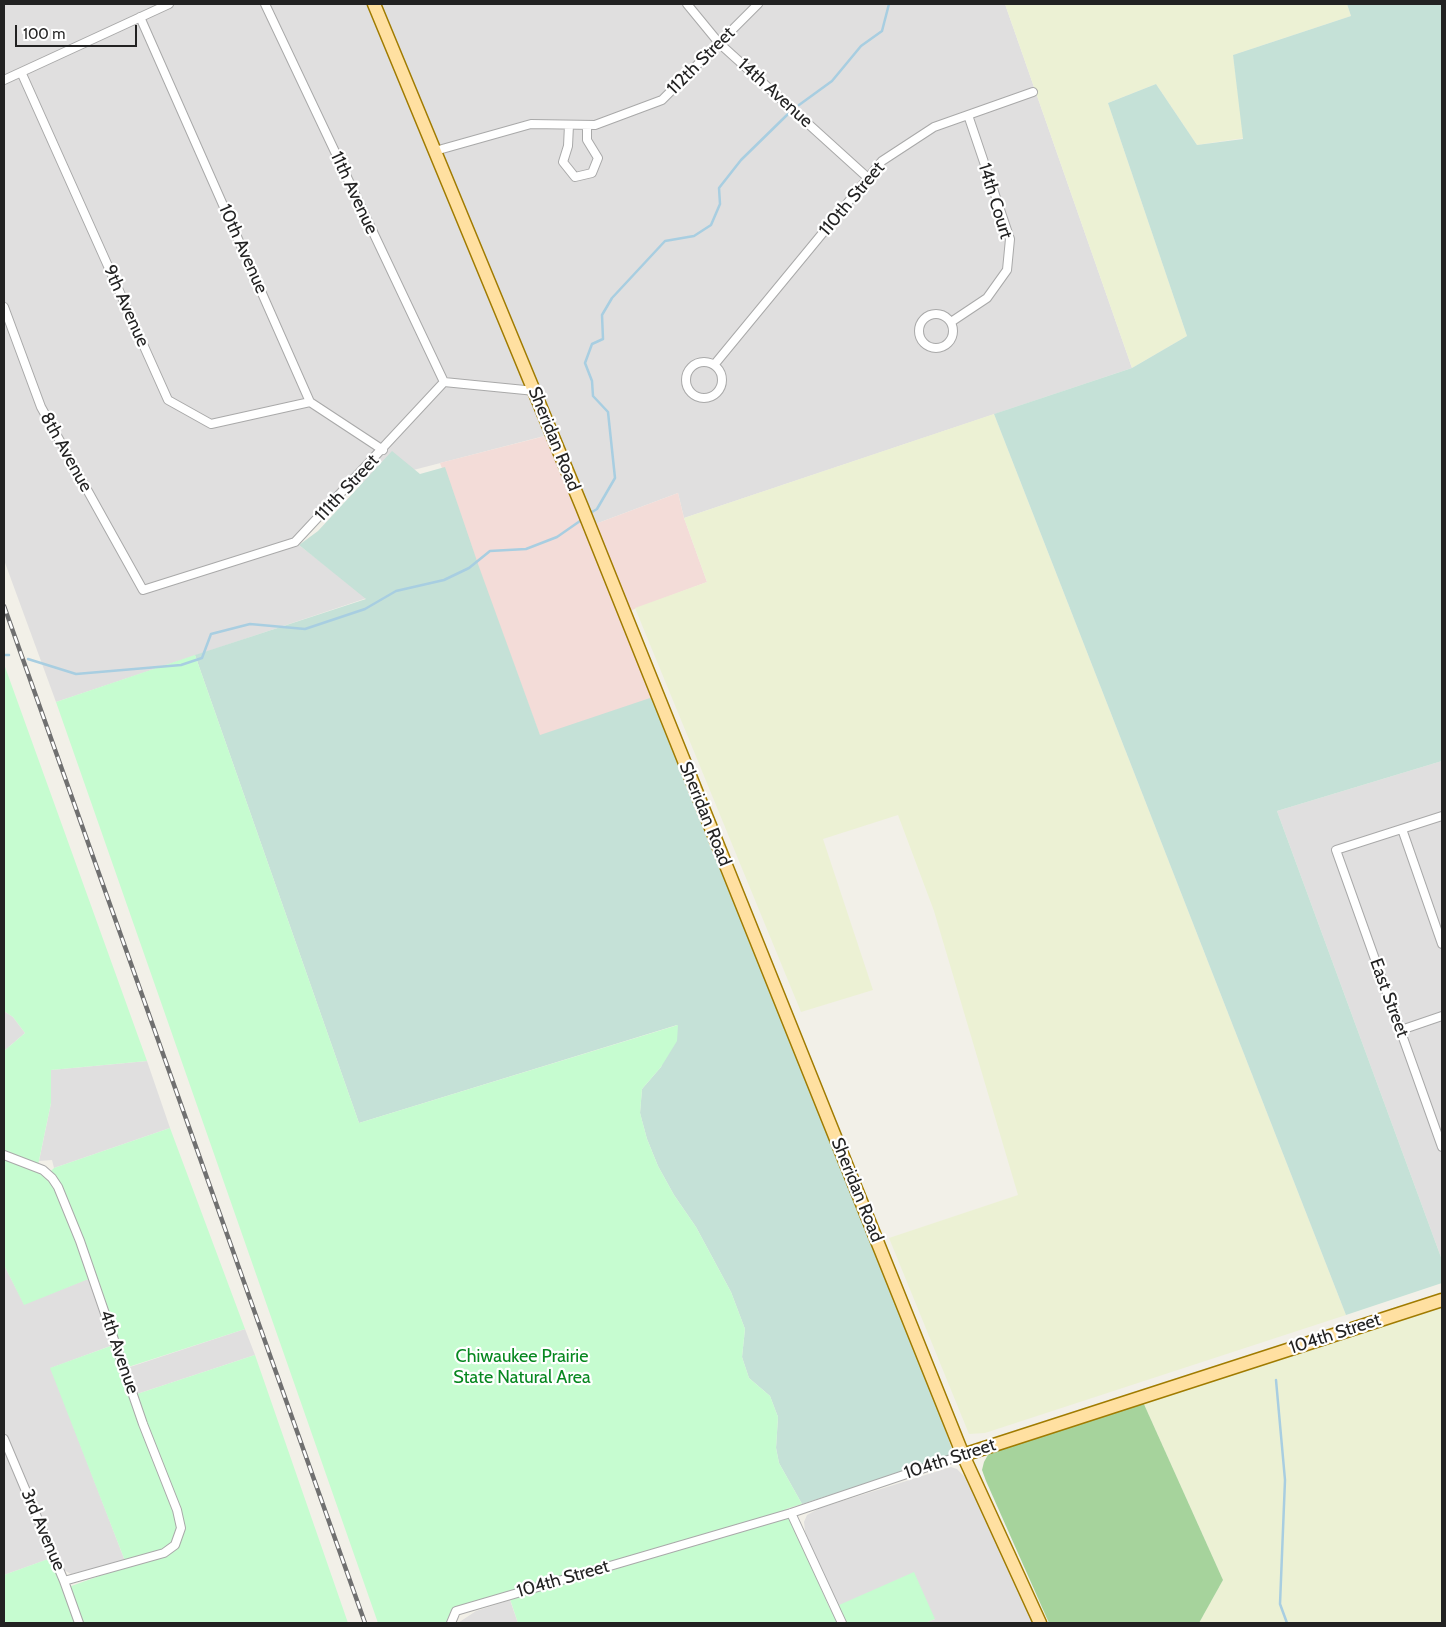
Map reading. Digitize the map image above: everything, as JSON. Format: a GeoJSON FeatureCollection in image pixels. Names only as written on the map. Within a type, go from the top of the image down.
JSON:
{"type":"FeatureCollection","features":[{"type":"Feature","properties":{"kind":"main road","name":"Sheridan Road"},"geometry":{"type":"LineString","coordinates":[[374,4],[535,391],[963,1454],[1040,1623]]}},
{"type":"Feature","properties":{"kind":"main road","name":"104th Street"},"geometry":{"type":"LineString","coordinates":[[963,1454],[1442,1300]]}},
{"type":"Feature","properties":{"kind":"street"},"geometry":{"type":"LineString","coordinates":[[4,80],[22,74],[169,4]]}},
{"type":"Feature","properties":{"kind":"street","name":"11th Avenue"},"geometry":{"type":"LineString","coordinates":[[265,4],[444,382]]}},
{"type":"Feature","properties":{"kind":"street","name":"14th Avenue"},"geometry":{"type":"LineString","coordinates":[[686,4],[719,43],[868,178]]}},
{"type":"Feature","properties":{"kind":"street","name":"112th Street"},"geometry":{"type":"LineString","coordinates":[[435,151],[531,124],[595,125],[662,100],[758,4]]}},
{"type":"Feature","properties":{"kind":"street","name":"10th Avenue"},"geometry":{"type":"LineString","coordinates":[[140,17],[310,402]]}},
{"type":"Feature","properties":{"kind":"street","name":"9th Avenue"},"geometry":{"type":"LineString","coordinates":[[22,74],[168,400],[211,424],[310,402]]}},
{"type":"Feature","properties":{"kind":"street","name":"110th Street"},"geometry":{"type":"LineString","coordinates":[[714,365],[882,161],[934,127],[1033,92]]}},
{"type":"Feature","properties":{"kind":"street","name":"14th Court"},"geometry":{"type":"LineString","coordinates":[[951,322],[988,298],[1007,270],[1010,239],[968,115]]}},
{"type":"Feature","properties":{"kind":"street"},"geometry":{"type":"LineString","coordinates":[[569,125],[568,146],[563,162],[575,177],[592,173],[598,158],[586,140],[587,125]]}},
{"type":"Feature","properties":{"kind":"street","name":"8th Avenue"},"geometry":{"type":"LineString","coordinates":[[4,307],[41,407],[143,590]]}},
{"type":"Feature","properties":{"kind":"street"},"geometry":{"type":"LineString","coordinates":[[937,313],[951,322],[953,334],[948,344],[942,347],[930,348],[921,340],[918,329],[927,316],[937,313]]}},
{"type":"Feature","properties":{"kind":"street"},"geometry":{"type":"LineString","coordinates":[[703,362],[714,365],[721,374],[722,381],[717,392],[706,398],[694,396],[685,381],[688,370],[692,366],[703,362]]}},
{"type":"Feature","properties":{"kind":"street"},"geometry":{"type":"LineString","coordinates":[[444,382],[535,391]]}},
{"type":"Feature","properties":{"kind":"street","name":"111th Street"},"geometry":{"type":"LineString","coordinates":[[143,590],[295,542],[383,450],[444,382]]}},
{"type":"Feature","properties":{"kind":"street"},"geometry":{"type":"LineString","coordinates":[[310,402],[383,450]]}},
{"type":"Feature","properties":{"kind":"street"},"geometry":{"type":"LineString","coordinates":[[1442,816],[1402,829],[1442,944]]}},
{"type":"Feature","properties":{"kind":"street","name":"East Street"},"geometry":{"type":"LineString","coordinates":[[1402,829],[1336,850],[1442,1147]]}},
{"type":"Feature","properties":{"kind":"street"},"geometry":{"type":"LineString","coordinates":[[1401,1030],[1442,1016]]}},
{"type":"Feature","properties":{"kind":"street","name":"4th Avenue"},"geometry":{"type":"LineString","coordinates":[[4,1154],[43,1170],[52,1178],[58,1188],[80,1241],[143,1424],[177,1510],[181,1528],[179,1539],[164,1553],[64,1582]]}},
{"type":"Feature","properties":{"kind":"street","name":"3rd Avenue"},"geometry":{"type":"LineString","coordinates":[[4,1439],[64,1582],[79,1623]]}},
{"type":"Feature","properties":{"kind":"street","name":"104th Street"},"geometry":{"type":"LineString","coordinates":[[451,1623],[456,1611],[791,1513],[963,1454]]}},
{"type":"Feature","properties":{"kind":"street"},"geometry":{"type":"LineString","coordinates":[[791,1513],[842,1623]]}},
{"type":"Feature","properties":{"kind":"shaded area"},"geometry":{"type":"Polygon","coordinates":[[[4,4],[1005,4],[1132,368],[684,518],[678,493],[590,526],[552,434],[348,487],[295,542],[367,598],[56,702],[4,560],[4,4]]]}},
{"type":"Feature","properties":{"kind":"shaded area"},"geometry":{"type":"Polygon","coordinates":[[[1347,4],[1442,4],[1442,761],[1277,811],[1442,1260],[1442,1283],[1346,1315],[994,414],[1132,368],[1187,336],[1108,103],[1156,84],[1197,145],[1243,139],[1233,55],[1351,16],[1347,4]]]}},
{"type":"Feature","properties":{"kind":"shaded area"},"geometry":{"type":"Polygon","coordinates":[[[553,434],[590,526],[678,493],[684,518],[707,582],[624,613],[666,716],[540,736],[440,463],[553,434]]]}},
{"type":"Feature","properties":{"kind":"shaded area"},"geometry":{"type":"Polygon","coordinates":[[[392,451],[420,474],[445,467],[540,735],[653,697],[921,1362],[953,1452],[951,1456],[802,1504],[779,1463],[776,1448],[778,1417],[770,1396],[749,1378],[742,1357],[745,1329],[731,1292],[696,1227],[674,1195],[658,1166],[647,1139],[640,1113],[642,1089],[661,1067],[677,1025],[359,1123],[195,655],[366,599],[299,545],[318,531],[392,451]]]}},
{"type":"Feature","properties":{"kind":"shaded area"},"geometry":{"type":"Polygon","coordinates":[[[1442,761],[1442,1260],[1277,811],[1442,761]]]}},
{"type":"Feature","properties":{"kind":"shaded area"},"geometry":{"type":"Polygon","coordinates":[[[4,1011],[13,1017],[25,1033],[4,1051],[4,1011]]]}},
{"type":"Feature","properties":{"kind":"shaded area"},"geometry":{"type":"Polygon","coordinates":[[[147,1061],[170,1128],[54,1168],[52,1160],[39,1161],[51,1103],[51,1070],[147,1061]]]}},
{"type":"Feature","properties":{"kind":"shaded area"},"geometry":{"type":"Polygon","coordinates":[[[4,1265],[24,1304],[90,1278],[113,1345],[51,1368],[125,1561],[71,1574],[64,1570],[57,1556],[4,1575],[4,1265]]]}},
{"type":"Feature","properties":{"kind":"shaded area"},"geometry":{"type":"Polygon","coordinates":[[[245,1329],[255,1355],[137,1394],[127,1368],[245,1329]]]}},
{"type":"Feature","properties":{"kind":"shaded area"},"geometry":{"type":"Polygon","coordinates":[[[951,1467],[957,1469],[972,1484],[1036,1623],[925,1623],[935,1619],[837,1606],[806,1539],[804,1522],[807,1515],[820,1508],[951,1467]]]}},
{"type":"Feature","properties":{"kind":"shaded area"},"geometry":{"type":"Polygon","coordinates":[[[510,1600],[518,1623],[458,1623],[476,1611],[510,1600]]]}},
{"type":"Feature","properties":{"kind":"green space"},"geometry":{"type":"Polygon","coordinates":[[[1005,4],[1347,4],[1351,16],[1233,55],[1244,138],[1197,145],[1156,84],[1108,103],[1187,336],[1132,368],[1005,4]]]}},
{"type":"Feature","properties":{"kind":"green space"},"geometry":{"type":"Polygon","coordinates":[[[994,414],[1346,1315],[985,1433],[969,1434],[889,1238],[1018,1195],[934,911],[898,815],[823,839],[873,990],[801,1012],[635,608],[707,582],[684,518],[994,414]]]}},
{"type":"Feature","properties":{"kind":"green space","name":"Chiwaukee Prairie State Natural Area"},"geometry":{"type":"Polygon","coordinates":[[[195,655],[359,1123],[678,1025],[677,1041],[661,1067],[642,1089],[640,1113],[647,1139],[658,1166],[674,1195],[696,1227],[731,1292],[745,1329],[742,1357],[749,1378],[770,1396],[778,1417],[776,1448],[779,1463],[802,1504],[786,1509],[830,1609],[914,1572],[935,1619],[925,1623],[518,1623],[508,1593],[454,1611],[447,1623],[378,1623],[56,702],[195,655]]]}},
{"type":"Feature","properties":{"kind":"green space"},"geometry":{"type":"Polygon","coordinates":[[[4,664],[147,1061],[51,1070],[51,1103],[37,1170],[46,1176],[54,1168],[170,1128],[245,1329],[122,1369],[131,1396],[255,1355],[348,1623],[4,1623],[4,1575],[51,1558],[63,1589],[127,1566],[50,1368],[119,1343],[96,1276],[24,1305],[4,1265],[4,1051],[25,1033],[13,1017],[4,1011],[4,664]]]}},
{"type":"Feature","properties":{"kind":"green space"},"geometry":{"type":"Polygon","coordinates":[[[1442,1308],[1442,1623],[1199,1623],[1223,1580],[1143,1402],[1442,1308]]]}},
{"type":"Feature","properties":{"kind":"green space"},"geometry":{"type":"Polygon","coordinates":[[[1143,1402],[1223,1580],[1199,1623],[1049,1623],[986,1481],[982,1470],[984,1462],[989,1453],[1143,1402]]]}},
{"type":"Feature","properties":{"kind":"waterway"},"geometry":{"type":"LineString","coordinates":[[799,105],[832,81],[861,46],[882,31],[889,4]]}},
{"type":"Feature","properties":{"kind":"waterway"},"geometry":{"type":"LineString","coordinates":[[592,512],[597,509],[615,478],[608,412],[593,396],[592,381],[585,363],[592,344],[603,339],[602,315],[612,298],[665,241],[694,236],[711,225],[720,204],[719,188],[741,160],[788,114]]}},
{"type":"Feature","properties":{"kind":"waterway"},"geometry":{"type":"LineString","coordinates":[[28,659],[76,674],[181,665],[202,658],[211,634],[250,624],[305,629],[365,609],[396,591],[444,580],[469,568],[490,551],[526,549],[557,537],[580,521]]}},
{"type":"Feature","properties":{"kind":"waterway"},"geometry":{"type":"LineString","coordinates":[[4,655],[9,655]]}},
{"type":"Feature","properties":{"kind":"waterway"},"geometry":{"type":"LineString","coordinates":[[1276,1380],[1285,1480],[1280,1604],[1287,1623]]}},
{"type":"Feature","properties":{"kind":"railway"},"geometry":{"type":"LineString","coordinates":[[4,606],[365,1623]]}}]}
